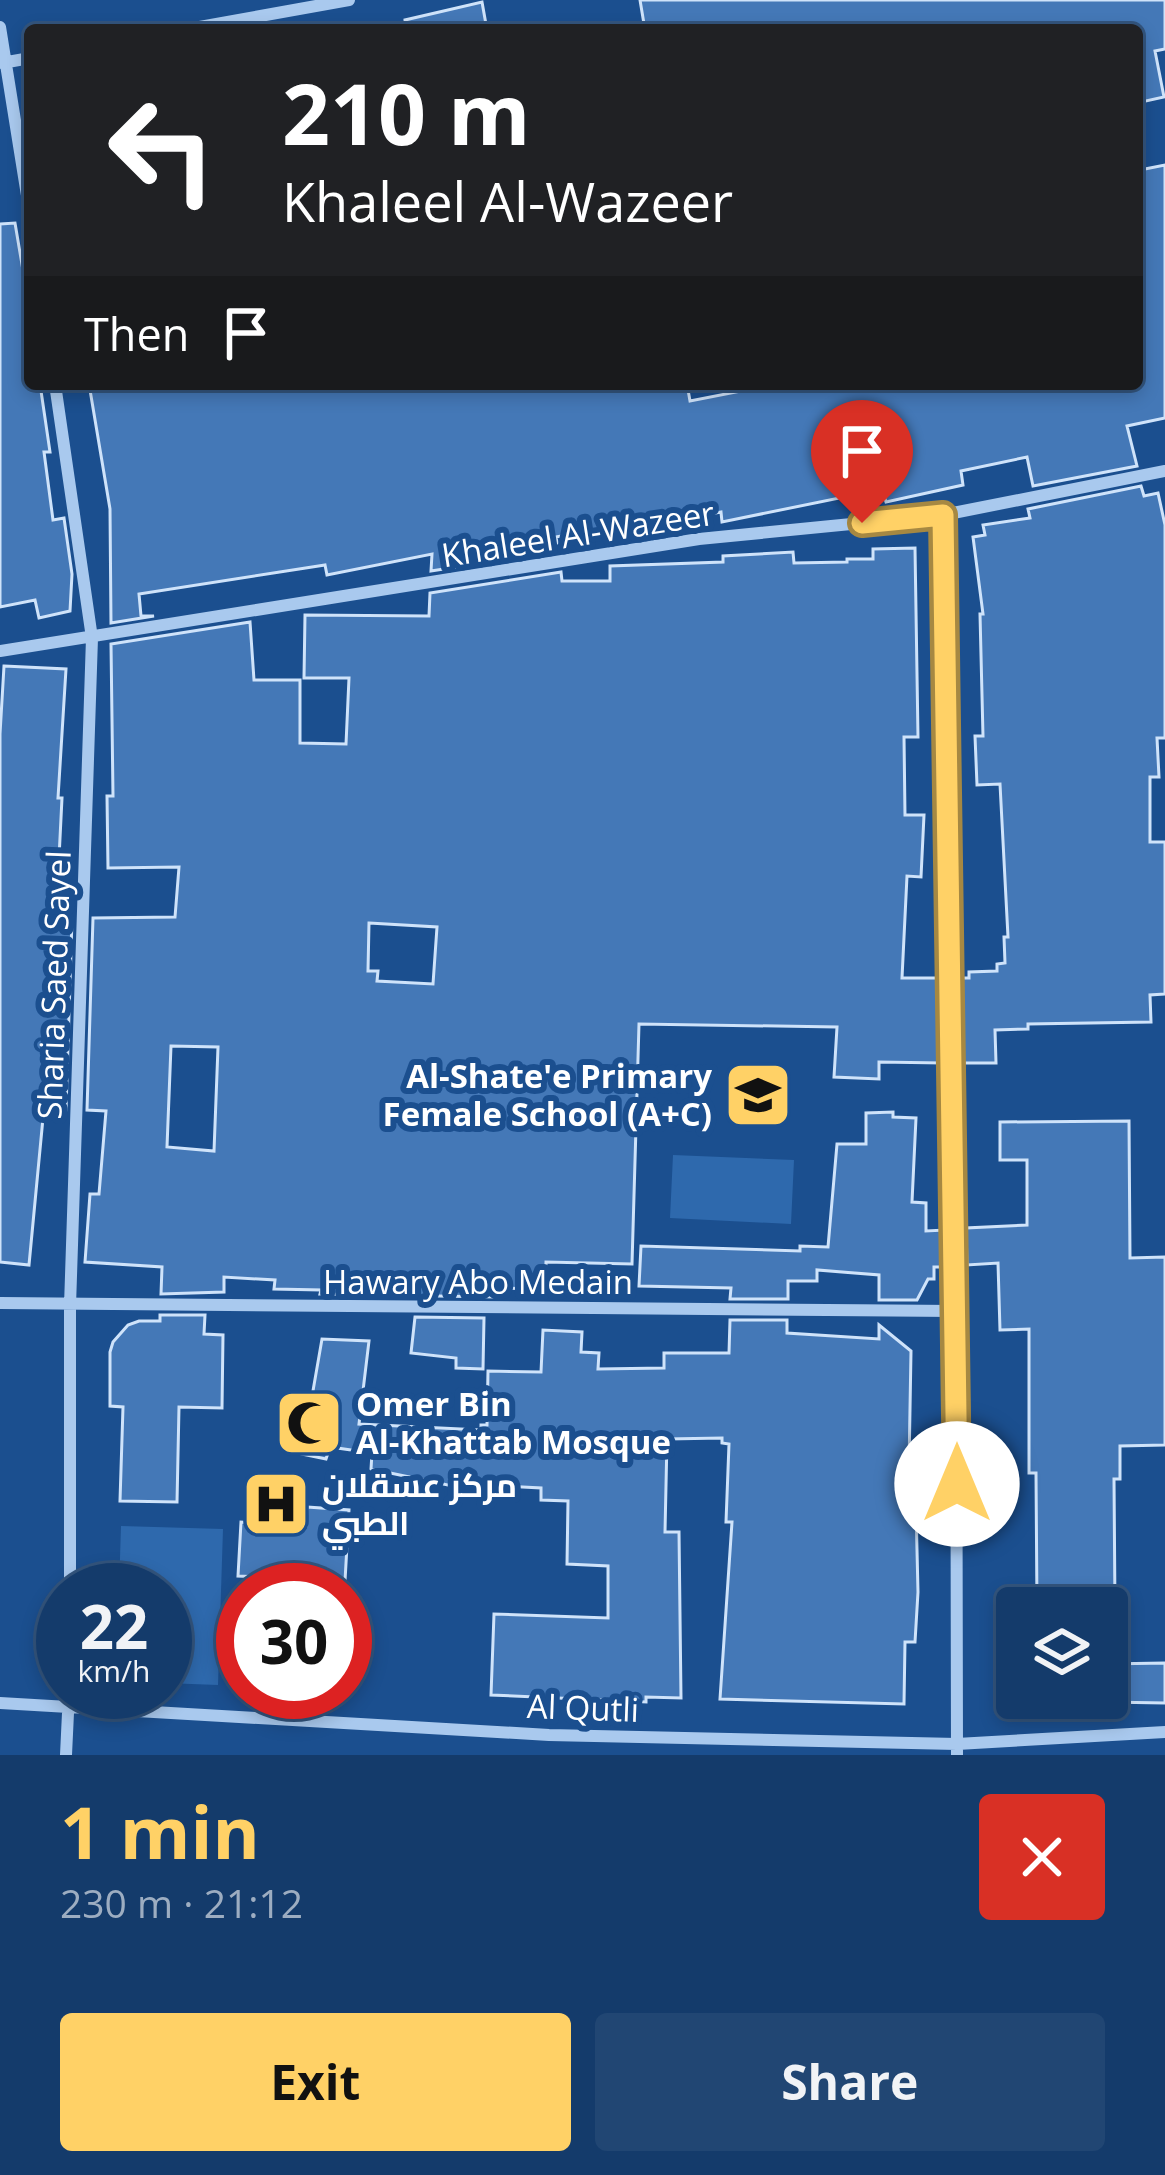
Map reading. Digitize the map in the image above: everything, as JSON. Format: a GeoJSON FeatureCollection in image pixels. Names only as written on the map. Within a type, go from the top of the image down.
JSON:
{"type":"FeatureCollection","features":[{"type":"Feature","properties":{"kind":"street"},"geometry":{"type":"LineString","coordinates":[[216,24],[349,0]]}},
{"type":"Feature","properties":{"kind":"street"},"geometry":{"type":"LineString","coordinates":[[0,27],[24,179]]}},
{"type":"Feature","properties":{"kind":"street","name":"Sharia Saed Sayel"},"geometry":{"type":"LineString","coordinates":[[56,390],[92,638],[70,1306],[70,1563]]}},
{"type":"Feature","properties":{"kind":"street","name":"Khaleel Al-Wazeer"},"geometry":{"type":"LineString","coordinates":[[0,651],[699,539],[943,515],[1165,472]]}},
{"type":"Feature","properties":{"kind":"street"},"geometry":{"type":"LineString","coordinates":[[943,515],[956,1312],[957,1749]]}},
{"type":"Feature","properties":{"kind":"street","name":"Hawary Abo Medain"},"geometry":{"type":"LineString","coordinates":[[0,1303],[956,1312]]}},
{"type":"Feature","properties":{"kind":"street","name":"Al Qutli"},"geometry":{"type":"LineString","coordinates":[[0,1703],[36,1701]]}},
{"type":"Feature","properties":{"kind":"street","name":"Al Qutli"},"geometry":{"type":"LineString","coordinates":[[192,1708],[549,1735],[957,1749],[1165,1732]]}},
{"type":"Feature","properties":{"kind":"street"},"geometry":{"type":"LineString","coordinates":[[67,1755],[68,1719]]}},
{"type":"Feature","properties":{"kind":"shaded area"},"geometry":{"type":"Polygon","coordinates":[[[673,1155],[794,1160],[791,1224],[670,1218],[673,1155]]]}},
{"type":"Feature","properties":{"kind":"shaded area"},"geometry":{"type":"Polygon","coordinates":[[[121,1526],[223,1529],[222,1563],[216,1563],[216,1685],[192,1684],[192,1563],[120,1563],[121,1526]]]}},
{"type":"Feature","properties":{"kind":"building"},"geometry":{"type":"Polygon","coordinates":[[[640,0],[1165,0],[1165,49],[1155,51],[1164,97],[1143,102],[1143,24],[644,24],[640,0]]]}},
{"type":"Feature","properties":{"kind":"building"},"geometry":{"type":"Polygon","coordinates":[[[482,2],[486,24],[405,24],[405,20],[482,2]]]}},
{"type":"Feature","properties":{"kind":"building"},"geometry":{"type":"Polygon","coordinates":[[[1165,165],[1165,418],[1127,426],[1137,466],[1033,486],[1027,457],[961,471],[963,485],[886,502],[883,493],[722,522],[721,512],[610,532],[610,527],[556,537],[557,543],[534,547],[534,555],[431,571],[432,554],[327,575],[325,565],[139,594],[141,616],[154,616],[111,623],[110,509],[90,390],[688,390],[690,401],[746,390],[1143,390],[1143,169],[1165,165]]]}},
{"type":"Feature","properties":{"kind":"building"},"geometry":{"type":"Polygon","coordinates":[[[15,223],[24,276],[24,390],[41,390],[53,520],[64,518],[72,574],[70,611],[39,618],[35,600],[0,607],[0,224],[15,223]]]}},
{"type":"Feature","properties":{"kind":"building"},"geometry":{"type":"Polygon","coordinates":[[[1141,486],[1144,496],[1158,493],[1165,525],[1165,738],[1157,738],[1159,777],[1150,777],[1150,842],[1165,842],[1165,994],[1150,995],[1151,1022],[1028,1024],[1028,1029],[995,1030],[996,1063],[963,1063],[962,978],[969,978],[969,972],[997,971],[997,964],[1005,963],[1004,937],[1008,937],[1000,784],[977,785],[975,736],[983,736],[983,614],[973,537],[985,535],[983,525],[1030,518],[1028,509],[1141,486]]]}},
{"type":"Feature","properties":{"kind":"building"},"geometry":{"type":"Polygon","coordinates":[[[915,548],[918,737],[904,737],[905,815],[924,815],[921,877],[907,876],[902,978],[941,978],[942,1063],[879,1062],[879,1079],[834,1077],[837,1027],[639,1024],[632,1264],[546,1262],[545,1289],[495,1288],[495,1297],[320,1294],[321,1290],[274,1289],[275,1280],[224,1277],[224,1292],[161,1294],[162,1267],[85,1262],[90,1194],[99,1194],[106,1111],[87,1110],[93,918],[175,917],[179,867],[108,868],[107,796],[113,796],[111,644],[250,622],[254,680],[300,680],[300,743],[346,744],[349,678],[304,678],[305,615],[429,616],[430,593],[561,572],[562,581],[610,581],[610,566],[723,562],[723,556],[793,552],[794,563],[847,562],[873,559],[873,549],[915,548]],[[369,923],[368,971],[378,971],[377,981],[433,984],[437,927],[369,923]],[[171,1046],[167,1147],[214,1151],[218,1047],[171,1046]]]}},
{"type":"Feature","properties":{"kind":"building"},"geometry":{"type":"Polygon","coordinates":[[[4,666],[66,669],[58,798],[62,798],[59,858],[64,858],[61,919],[72,919],[66,1110],[48,1109],[43,1118],[29,1265],[0,1262],[4,666]]]}},
{"type":"Feature","properties":{"kind":"building"},"geometry":{"type":"Polygon","coordinates":[[[893,1112],[893,1117],[916,1118],[912,1202],[926,1203],[926,1231],[945,1230],[946,1267],[934,1267],[934,1279],[928,1279],[917,1300],[879,1300],[879,1275],[817,1270],[817,1281],[788,1281],[788,1299],[730,1299],[731,1288],[639,1286],[641,1246],[800,1251],[800,1246],[828,1247],[837,1144],[866,1144],[866,1113],[893,1112]]]}},
{"type":"Feature","properties":{"kind":"building"},"geometry":{"type":"Polygon","coordinates":[[[1129,1121],[1130,1258],[1165,1257],[1165,1445],[1120,1446],[1120,1479],[1114,1479],[1115,1587],[1037,1587],[1036,1473],[1029,1473],[1029,1329],[1000,1330],[998,1263],[967,1265],[966,1228],[1027,1225],[1027,1160],[1000,1160],[1000,1122],[1129,1121]]]}},
{"type":"Feature","properties":{"kind":"building"},"geometry":{"type":"Polygon","coordinates":[[[160,1315],[205,1315],[204,1334],[223,1335],[222,1408],[179,1407],[177,1502],[120,1501],[123,1407],[110,1406],[110,1352],[128,1325],[160,1321],[160,1315]]]}},
{"type":"Feature","properties":{"kind":"building"},"geometry":{"type":"Polygon","coordinates":[[[415,1317],[484,1318],[483,1369],[456,1368],[456,1358],[411,1353],[415,1317]]]}},
{"type":"Feature","properties":{"kind":"building"},"geometry":{"type":"Polygon","coordinates":[[[730,1320],[787,1320],[787,1333],[879,1339],[879,1325],[911,1351],[909,1467],[915,1466],[918,1592],[915,1642],[905,1642],[904,1704],[720,1699],[732,1522],[726,1522],[729,1444],[722,1443],[722,1438],[667,1439],[665,1532],[679,1532],[681,1698],[646,1697],[646,1702],[491,1695],[494,1614],[608,1618],[608,1566],[567,1564],[568,1501],[541,1500],[541,1488],[462,1484],[462,1488],[371,1469],[372,1453],[330,1447],[326,1459],[302,1454],[322,1339],[369,1341],[359,1424],[481,1430],[481,1425],[487,1425],[488,1371],[541,1372],[543,1330],[582,1332],[581,1352],[599,1353],[598,1369],[664,1368],[664,1353],[729,1353],[730,1320]]]}},
{"type":"Feature","properties":{"kind":"building"},"geometry":{"type":"Polygon","coordinates":[[[307,1507],[349,1510],[346,1563],[239,1563],[241,1522],[306,1526],[307,1507]]]}},
{"type":"Feature","properties":{"kind":"building"},"geometry":{"type":"Polygon","coordinates":[[[1165,1663],[1165,1703],[1128,1702],[1128,1664],[1165,1663]]]}},
{"type":"Feature","properties":{"kind":"place","name":"Al-Shate'e Primary Female School (A+C)"},"geometry":{"type":"Point","coordinates":[758,1095]}},
{"type":"Feature","properties":{"kind":"place","name":"Omer Bin Al-Khattab Mosque"},"geometry":{"type":"Point","coordinates":[309,1423]}},
{"type":"Feature","properties":{"kind":"place","name":"مركز عسقلان الطبي"},"geometry":{"type":"Point","coordinates":[276,1504]}},
{"type":"Feature","properties":{"kind":"route"},"geometry":{"type":"LineString","coordinates":[[862,523],[943,515],[957,1484]]}}]}
